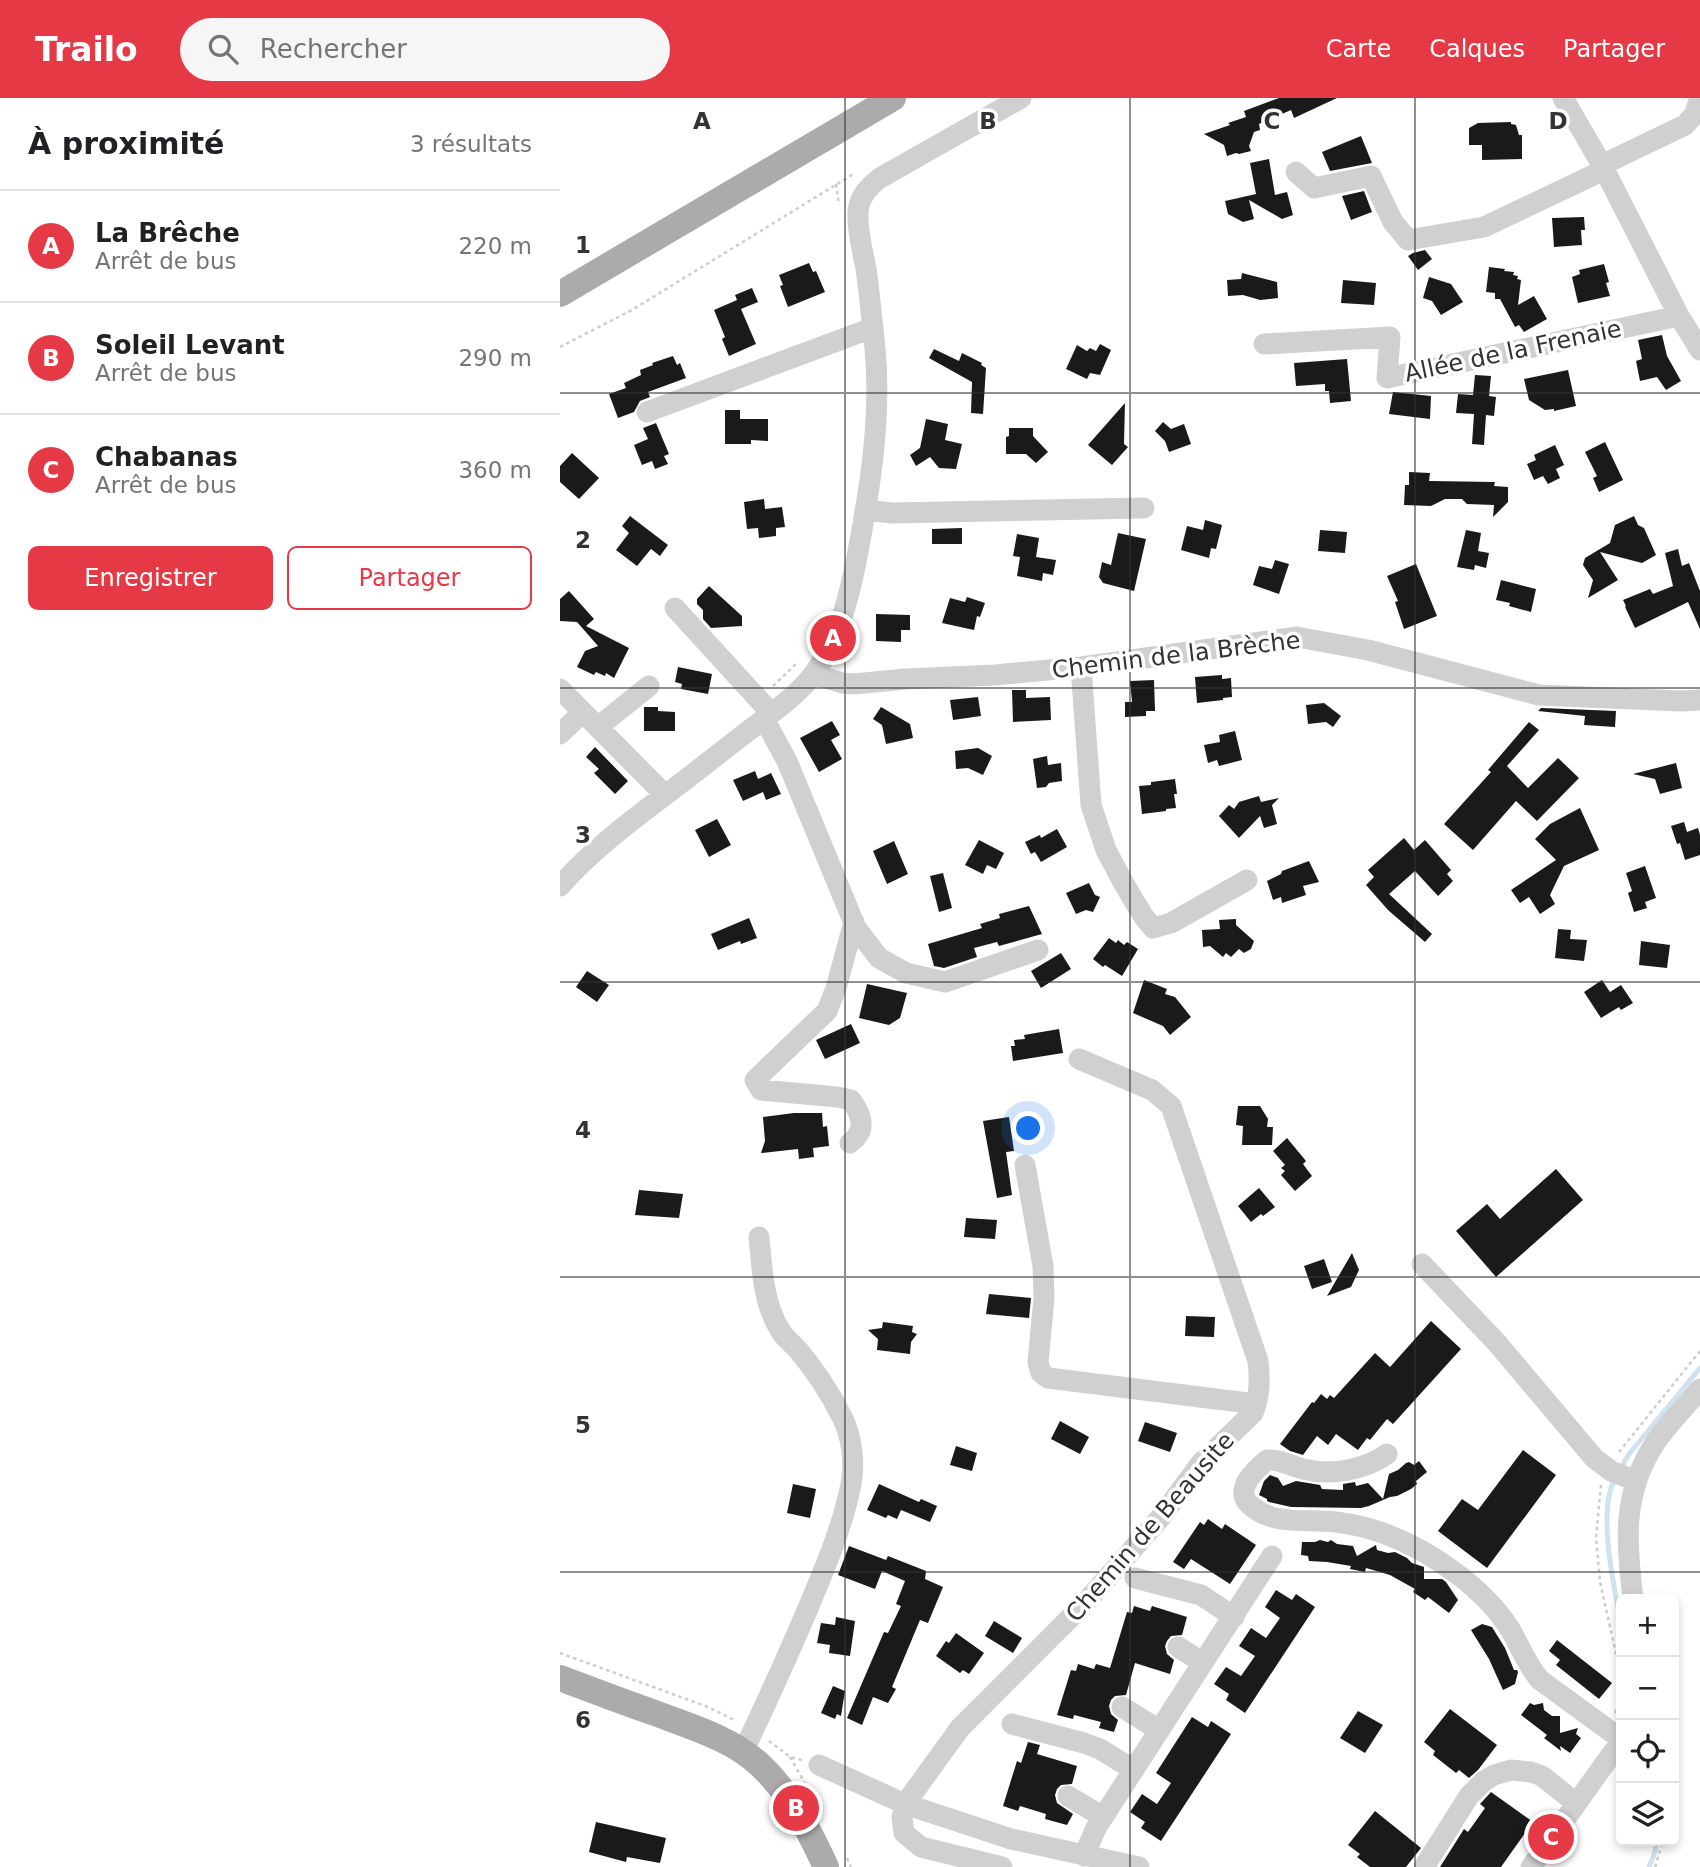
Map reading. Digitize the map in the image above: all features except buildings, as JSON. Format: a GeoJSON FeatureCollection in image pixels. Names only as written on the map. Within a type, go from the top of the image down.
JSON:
{"type":"FeatureCollection","features":[{"type":"Feature","properties":{"kind":"main road"},"geometry":{"type":"LineString","coordinates":[[560,294],[894,98]]}},
{"type":"Feature","properties":{"kind":"main road"},"geometry":{"type":"LineString","coordinates":[[560,1678],[701,1730],[749,1741],[759,1765],[785,1793],[826,1867]]}},
{"type":"Feature","properties":{"kind":"street"},"geometry":{"type":"LineString","coordinates":[[560,886],[618,830],[665,795],[764,710],[833,638],[853,576],[875,449],[878,414],[867,274],[857,216],[861,200],[866,189],[880,178],[1021,98]]}},
{"type":"Feature","properties":{"kind":"street"},"geometry":{"type":"LineString","coordinates":[[1563,98],[1688,319],[1700,350]]}},
{"type":"Feature","properties":{"kind":"street"},"geometry":{"type":"LineString","coordinates":[[1296,172],[1314,188],[1371,176],[1393,222],[1408,240],[1484,227],[1685,125],[1694,115],[1700,98]]}},
{"type":"Feature","properties":{"kind":"street","name":"Allée de la Frenaie"},"geometry":{"type":"LineString","coordinates":[[1264,344],[1390,337],[1387,378],[1688,319]]}},
{"type":"Feature","properties":{"kind":"street"},"geometry":{"type":"LineString","coordinates":[[647,412],[872,328]]}},
{"type":"Feature","properties":{"kind":"street"},"geometry":{"type":"LineString","coordinates":[[865,510],[892,513],[1144,508]]}},
{"type":"Feature","properties":{"kind":"street"},"geometry":{"type":"LineString","coordinates":[[675,608],[764,710],[856,928],[879,958],[906,973],[945,982],[1038,950]]}},
{"type":"Feature","properties":{"kind":"street","name":"Chemin de la Brèche"},"geometry":{"type":"LineString","coordinates":[[807,667],[842,683],[854,684],[1081,667],[1297,637],[1368,650],[1539,695],[1700,700]]}},
{"type":"Feature","properties":{"kind":"street"},"geometry":{"type":"LineString","coordinates":[[1081,667],[1091,805],[1106,850],[1144,917],[1153,928],[1171,923],[1247,880]]}},
{"type":"Feature","properties":{"kind":"street"},"geometry":{"type":"LineString","coordinates":[[598,727],[649,686]]}},
{"type":"Feature","properties":{"kind":"street"},"geometry":{"type":"LineString","coordinates":[[560,689],[665,795]]}},
{"type":"Feature","properties":{"kind":"street"},"geometry":{"type":"LineString","coordinates":[[560,734],[583,712]]}},
{"type":"Feature","properties":{"kind":"street"},"geometry":{"type":"LineString","coordinates":[[850,1143],[857,1138],[862,1124],[859,1111],[851,1100],[761,1090],[755,1080],[827,1011],[854,922]]}},
{"type":"Feature","properties":{"kind":"street"},"geometry":{"type":"LineString","coordinates":[[1025,1165],[1043,1266],[1044,1298],[1038,1362],[1041,1373],[1048,1378],[1256,1404],[1260,1384],[1258,1361],[1171,1106],[1152,1090],[1079,1059]]}},
{"type":"Feature","properties":{"kind":"street"},"geometry":{"type":"LineString","coordinates":[[749,1741],[821,1578],[841,1522],[851,1482],[852,1446],[843,1419],[819,1379],[797,1349],[780,1332],[769,1307],[762,1275],[759,1237]]}},
{"type":"Feature","properties":{"kind":"street"},"geometry":{"type":"LineString","coordinates":[[1422,1264],[1497,1343],[1594,1458],[1620,1474],[1628,1516],[1633,1594]]}},
{"type":"Feature","properties":{"kind":"street"},"geometry":{"type":"LineString","coordinates":[[1620,1474],[1643,1463],[1656,1441],[1700,1389]]}},
{"type":"Feature","properties":{"kind":"street","name":"Chemin de Beausite"},"geometry":{"type":"LineString","coordinates":[[905,1804],[960,1728],[1085,1603],[1161,1517],[1201,1463],[1252,1413],[1256,1404]]}},
{"type":"Feature","properties":{"kind":"street"},"geometry":{"type":"LineString","coordinates":[[1387,1454],[1376,1462],[1343,1471],[1305,1469],[1279,1460],[1266,1460],[1243,1490],[1248,1503],[1283,1521],[1335,1522],[1358,1526],[1384,1534],[1436,1559],[1490,1605],[1509,1628],[1540,1680],[1616,1736]]}},
{"type":"Feature","properties":{"kind":"street"},"geometry":{"type":"LineString","coordinates":[[1084,1856],[1103,1817],[1272,1556]]}},
{"type":"Feature","properties":{"kind":"street"},"geometry":{"type":"LineString","coordinates":[[1135,1578],[1200,1595],[1234,1616]]}},
{"type":"Feature","properties":{"kind":"street"},"geometry":{"type":"LineString","coordinates":[[1178,1647],[1202,1662]]}},
{"type":"Feature","properties":{"kind":"street"},"geometry":{"type":"LineString","coordinates":[[1122,1707],[1159,1730]]}},
{"type":"Feature","properties":{"kind":"street"},"geometry":{"type":"LineString","coordinates":[[1012,1724],[1092,1746],[1134,1770]]}},
{"type":"Feature","properties":{"kind":"street"},"geometry":{"type":"LineString","coordinates":[[1531,1867],[1616,1747]]}},
{"type":"Feature","properties":{"kind":"street"},"geometry":{"type":"LineString","coordinates":[[819,1765],[905,1804],[1011,1839],[1139,1867]]}},
{"type":"Feature","properties":{"kind":"street"},"geometry":{"type":"LineString","coordinates":[[1423,1867],[1469,1796],[1494,1775],[1511,1770],[1531,1772],[1542,1776],[1576,1803]]}},
{"type":"Feature","properties":{"kind":"street"},"geometry":{"type":"LineString","coordinates":[[1068,1796],[1103,1817]]}},
{"type":"Feature","properties":{"kind":"street"},"geometry":{"type":"LineString","coordinates":[[905,1804],[902,1818],[904,1833],[920,1847],[1002,1867]]}},
{"type":"Feature","properties":{"kind":"path"},"geometry":{"type":"LineString","coordinates":[[560,347],[632,310],[858,172]]}},
{"type":"Feature","properties":{"kind":"path"},"geometry":{"type":"LineString","coordinates":[[764,710],[807,667]]}},
{"type":"Feature","properties":{"kind":"path"},"geometry":{"type":"LineString","coordinates":[[1617,1657],[1600,1582],[1596,1536],[1603,1477],[1620,1474],[1700,1351]]}},
{"type":"Feature","properties":{"kind":"path"},"geometry":{"type":"LineString","coordinates":[[560,1653],[708,1707],[749,1741],[790,1757]]}},
{"type":"Feature","properties":{"kind":"path"},"geometry":{"type":"LineString","coordinates":[[1655,1867],[1661,1846]]}},
{"type":"Feature","properties":{"kind":"waterway"},"geometry":{"type":"LineString","coordinates":[[1620,1470],[1629,1454],[1700,1368]]}},
{"type":"Feature","properties":{"kind":"waterway"},"geometry":{"type":"LineString","coordinates":[[1615,1479],[1607,1510],[1607,1529],[1616,1596]]}},
{"type":"Feature","properties":{"kind":"waterway"},"geometry":{"type":"LineString","coordinates":[[1649,1867],[1656,1846]]}},
{"type":"Feature","properties":{"kind":"place","name":"La Brêche"},"geometry":{"type":"Point","coordinates":[833,638]}},
{"type":"Feature","properties":{"kind":"place","name":"Soleil Levant"},"geometry":{"type":"Point","coordinates":[796,1808]}},
{"type":"Feature","properties":{"kind":"place","name":"Chabanas"},"geometry":{"type":"Point","coordinates":[1551,1837]}}]}
